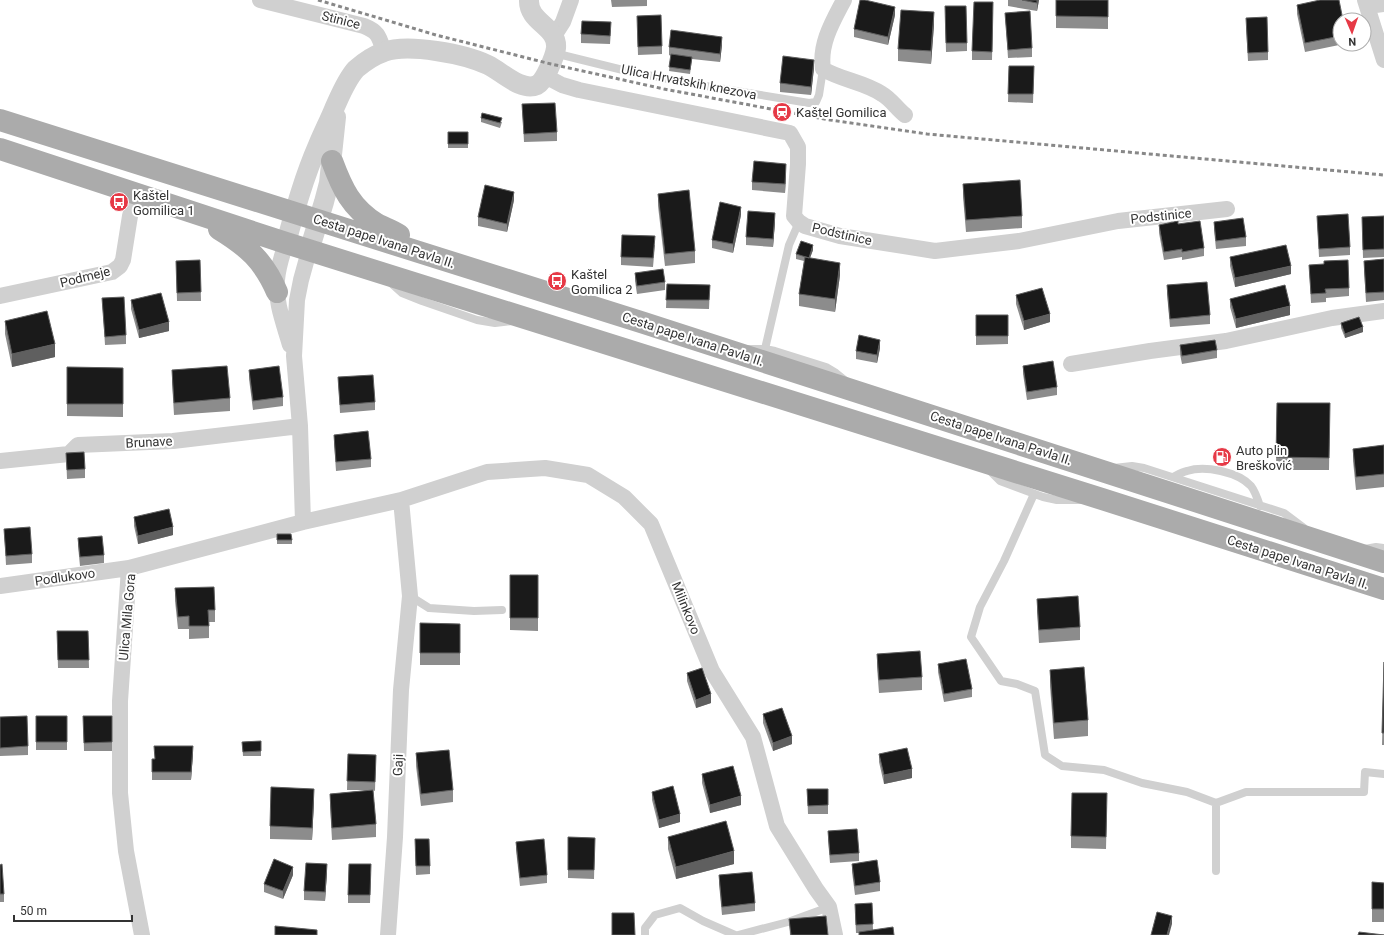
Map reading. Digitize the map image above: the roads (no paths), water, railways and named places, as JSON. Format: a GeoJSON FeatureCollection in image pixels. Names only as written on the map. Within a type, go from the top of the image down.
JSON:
{"type":"FeatureCollection","features":[{"type":"Feature","properties":{"kind":"main road","name":"Cesta pape Ivana Pavla II."},"geometry":{"type":"LineString","coordinates":[[0,120],[319,220],[1384,562]]}},
{"type":"Feature","properties":{"kind":"main road","name":"Cesta pape Ivana Pavla II."},"geometry":{"type":"LineString","coordinates":[[0,149],[309,251],[1102,499],[1384,589]]}},
{"type":"Feature","properties":{"kind":"main road"},"geometry":{"type":"LineString","coordinates":[[332,161],[347,196],[357,208],[378,224],[407,239],[418,252]]}},
{"type":"Feature","properties":{"kind":"main road"},"geometry":{"type":"LineString","coordinates":[[204,217],[245,247],[260,262],[270,276],[277,292]]}},
{"type":"Feature","properties":{"kind":"street","name":"Stinice"},"geometry":{"type":"LineString","coordinates":[[260,0],[364,26],[373,30],[380,38],[384,52]]}},
{"type":"Feature","properties":{"kind":"street"},"geometry":{"type":"LineString","coordinates":[[529,0],[531,13],[550,31],[554,45]]}},
{"type":"Feature","properties":{"kind":"street"},"geometry":{"type":"LineString","coordinates":[[294,356],[282,320],[277,292],[279,266],[294,213],[317,145],[346,84],[356,70],[384,52],[405,48],[436,51],[463,57],[488,65],[513,81],[529,86],[537,85],[542,81],[551,64],[554,45],[571,0]]}},
{"type":"Feature","properties":{"kind":"street","name":"Ulica Hrvatskih knezova"},"geometry":{"type":"LineString","coordinates":[[823,69],[821,60],[823,46],[844,0]]}},
{"type":"Feature","properties":{"kind":"street"},"geometry":{"type":"LineString","coordinates":[[1384,4],[1366,3],[1384,60]]}},
{"type":"Feature","properties":{"kind":"street"},"geometry":{"type":"LineString","coordinates":[[823,69],[830,73],[867,85],[884,94],[905,115]]}},
{"type":"Feature","properties":{"kind":"street","name":"Podstinice"},"geometry":{"type":"LineString","coordinates":[[545,76],[562,85],[579,90],[790,133],[798,147],[794,216],[805,226],[840,236],[935,251],[1019,241],[1118,221],[1227,209]]}},
{"type":"Feature","properties":{"kind":"street"},"geometry":{"type":"LineString","coordinates":[[338,101],[329,183],[309,251],[297,300],[294,356],[300,426],[303,522],[402,500]]}},
{"type":"Feature","properties":{"kind":"street","name":"Podmeje"},"geometry":{"type":"LineString","coordinates":[[0,296],[112,272],[120,266],[123,260],[130,216],[136,195]]}},
{"type":"Feature","properties":{"kind":"street"},"geometry":{"type":"LineString","coordinates":[[1071,364],[1150,351],[1226,341],[1332,318],[1384,311]]}},
{"type":"Feature","properties":{"kind":"street","name":"Brunave"},"geometry":{"type":"LineString","coordinates":[[0,460],[69,454],[78,446],[173,441],[300,426]]}},
{"type":"Feature","properties":{"kind":"street","name":"Milinkovo"},"geometry":{"type":"LineString","coordinates":[[402,500],[488,472],[545,468],[588,475],[624,496],[651,524],[712,671],[753,737],[777,826],[816,890],[829,907],[835,935]]}},
{"type":"Feature","properties":{"kind":"street","name":"Gaji"},"geometry":{"type":"LineString","coordinates":[[388,935],[395,837],[402,690],[410,596],[402,500]]}},
{"type":"Feature","properties":{"kind":"street","name":"Ulica Mila Gora"},"geometry":{"type":"LineString","coordinates":[[142,935],[126,851],[120,793],[120,701],[129,568],[303,522]]}},
{"type":"Feature","properties":{"kind":"street","name":"Podlukovo"},"geometry":{"type":"LineString","coordinates":[[0,586],[129,568]]}},
{"type":"Feature","properties":{"kind":"lane","name":"Ulica Hrvatskih knezova"},"geometry":{"type":"LineString","coordinates":[[554,45],[631,72],[809,103],[816,102],[819,95],[823,69]]}},
{"type":"Feature","properties":{"kind":"lane"},"geometry":{"type":"LineString","coordinates":[[764,349],[789,245],[799,222]]}},
{"type":"Feature","properties":{"kind":"lane"},"geometry":{"type":"LineString","coordinates":[[732,352],[754,348],[764,349],[826,367],[845,380],[854,391]]}},
{"type":"Feature","properties":{"kind":"lane"},"geometry":{"type":"LineString","coordinates":[[977,460],[1000,481],[1034,494],[1057,500],[1102,499]]}},
{"type":"Feature","properties":{"kind":"lane"},"geometry":{"type":"LineString","coordinates":[[1102,471],[1132,466],[1173,477],[1284,514],[1304,527],[1313,539]]}},
{"type":"Feature","properties":{"kind":"lane"},"geometry":{"type":"LineString","coordinates":[[1173,477],[1187,470],[1205,468],[1224,472],[1245,480],[1252,487],[1260,506]]}},
{"type":"Feature","properties":{"kind":"lane"},"geometry":{"type":"LineString","coordinates":[[1034,494],[1004,561],[980,607],[971,637],[1001,681],[1017,684],[1035,691],[1045,755],[1062,766],[1104,770],[1142,783],[1186,792],[1216,803],[1246,792],[1364,792],[1365,772],[1384,774]]}},
{"type":"Feature","properties":{"kind":"lane"},"geometry":{"type":"LineString","coordinates":[[1354,552],[1376,547],[1384,548]]}},
{"type":"Feature","properties":{"kind":"lane"},"geometry":{"type":"LineString","coordinates":[[410,596],[429,608],[474,611],[502,610]]}},
{"type":"Feature","properties":{"kind":"lane"},"geometry":{"type":"LineString","coordinates":[[1216,803],[1216,871]]}},
{"type":"Feature","properties":{"kind":"lane"},"geometry":{"type":"LineString","coordinates":[[645,935],[646,928],[655,915],[680,908],[703,921],[736,935],[788,922],[829,907]]}},
{"type":"Feature","properties":{"kind":"railway"},"geometry":{"type":"LineString","coordinates":[[318,0],[436,35],[551,64],[664,89],[830,120],[927,134],[1384,175]]}},
{"type":"Feature","properties":{"kind":"place","name":"Kaštel Gomilica"},"geometry":{"type":"Point","coordinates":[782,112]}},
{"type":"Feature","properties":{"kind":"place","name":"Kaštel Gomilica 1"},"geometry":{"type":"Point","coordinates":[119,202]}},
{"type":"Feature","properties":{"kind":"place","name":"Kaštel Gomilica 2"},"geometry":{"type":"Point","coordinates":[557,281]}},
{"type":"Feature","properties":{"kind":"place","name":"Auto plin Brešković"},"geometry":{"type":"Point","coordinates":[1222,457]}}]}
